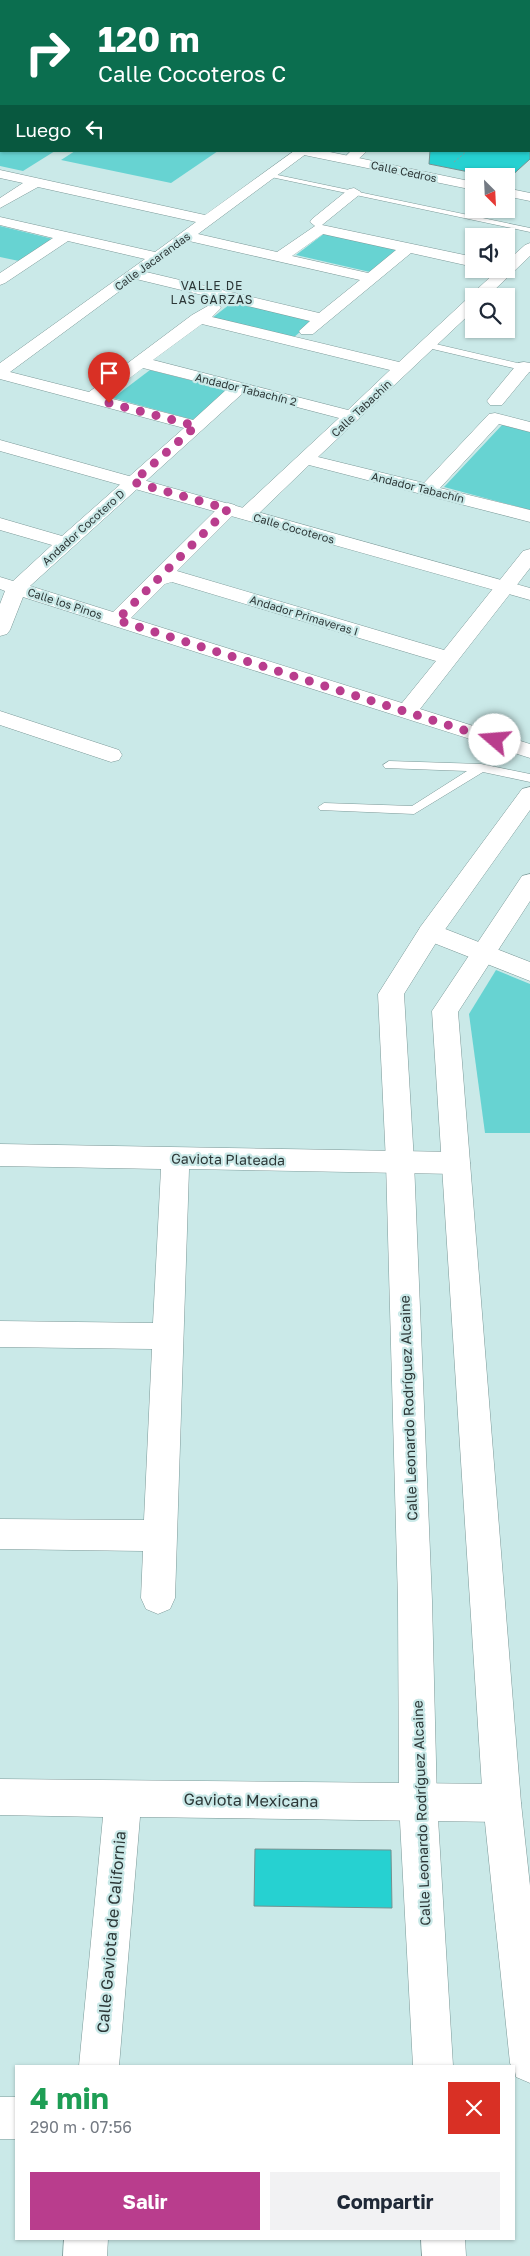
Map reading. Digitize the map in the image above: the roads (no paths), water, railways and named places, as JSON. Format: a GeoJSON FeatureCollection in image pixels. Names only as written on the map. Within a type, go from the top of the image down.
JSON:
{"type":"FeatureCollection","features":[{"type":"Feature","properties":{"kind":"street","name":"Calle Jacarandas"},"geometry":{"type":"LineString","coordinates":[[0,372],[303,152]]}},
{"type":"Feature","properties":{"kind":"street","name":"Calle Cedros"},"geometry":{"type":"LineString","coordinates":[[309,152],[465,184]]}},
{"type":"Feature","properties":{"kind":"street"},"geometry":{"type":"LineString","coordinates":[[348,160],[359,152]]}},
{"type":"Feature","properties":{"kind":"street"},"geometry":{"type":"LineString","coordinates":[[0,174],[208,220]]}},
{"type":"Feature","properties":{"kind":"street"},"geometry":{"type":"LineString","coordinates":[[0,204],[36,182]]}},
{"type":"Feature","properties":{"kind":"street"},"geometry":{"type":"LineString","coordinates":[[280,257],[319,225],[354,192]]}},
{"type":"Feature","properties":{"kind":"street"},"geometry":{"type":"LineString","coordinates":[[515,193],[528,194]]}},
{"type":"Feature","properties":{"kind":"street"},"geometry":{"type":"LineString","coordinates":[[0,221],[158,257]]}},
{"type":"Feature","properties":{"kind":"street"},"geometry":{"type":"LineString","coordinates":[[319,225],[408,248],[465,260]]}},
{"type":"Feature","properties":{"kind":"street"},"geometry":{"type":"LineString","coordinates":[[0,280],[66,236]]}},
{"type":"Feature","properties":{"kind":"street"},"geometry":{"type":"LineString","coordinates":[[186,236],[372,278]]}},
{"type":"Feature","properties":{"kind":"street"},"geometry":{"type":"LineString","coordinates":[[294,342],[408,248]]}},
{"type":"Feature","properties":{"kind":"street"},"geometry":{"type":"LineString","coordinates":[[515,261],[530,248]]}},
{"type":"Feature","properties":{"kind":"street"},"geometry":{"type":"LineString","coordinates":[[0,264],[18,268]]}},
{"type":"Feature","properties":{"kind":"street"},"geometry":{"type":"LineString","coordinates":[[134,274],[322,319]]}},
{"type":"Feature","properties":{"kind":"street"},"geometry":{"type":"LineString","coordinates":[[486,288],[496,278]]}},
{"type":"Feature","properties":{"kind":"street"},"geometry":{"type":"LineString","coordinates":[[92,398],[228,296]]}},
{"type":"Feature","properties":{"kind":"street","name":"Calle Tabachin"},"geometry":{"type":"LineString","coordinates":[[248,514],[465,309]]}},
{"type":"Feature","properties":{"kind":"street"},"geometry":{"type":"LineString","coordinates":[[198,318],[402,368]]}},
{"type":"Feature","properties":{"kind":"street","name":"Andador Tabachín 2"},"geometry":{"type":"LineString","coordinates":[[140,362],[352,416]]}},
{"type":"Feature","properties":{"kind":"street"},"geometry":{"type":"LineString","coordinates":[[428,490],[496,409],[527,368]]}},
{"type":"Feature","properties":{"kind":"street"},"geometry":{"type":"LineString","coordinates":[[0,372],[196,426]]}},
{"type":"Feature","properties":{"kind":"street","name":"Andador Cocotero D"},"geometry":{"type":"LineString","coordinates":[[8,585],[65,543],[240,387]]}},
{"type":"Feature","properties":{"kind":"street"},"geometry":{"type":"LineString","coordinates":[[496,409],[530,427]]}},
{"type":"Feature","properties":{"kind":"street","name":"Calle Cocoteros"},"geometry":{"type":"LineString","coordinates":[[0,445],[530,594]]}},
{"type":"Feature","properties":{"kind":"street","name":"Andador Tabachín"},"geometry":{"type":"LineString","coordinates":[[306,459],[530,516]]}},
{"type":"Feature","properties":{"kind":"street"},"geometry":{"type":"LineString","coordinates":[[117,620],[228,509]]}},
{"type":"Feature","properties":{"kind":"street"},"geometry":{"type":"LineString","coordinates":[[0,524],[65,543]]}},
{"type":"Feature","properties":{"kind":"street"},"geometry":{"type":"LineString","coordinates":[[406,712],[530,556]]}},
{"type":"Feature","properties":{"kind":"street","name":"Andador Primaveras I"},"geometry":{"type":"LineString","coordinates":[[158,579],[173,576],[449,658]]}},
{"type":"Feature","properties":{"kind":"street"},"geometry":{"type":"LineString","coordinates":[[0,630],[8,585]]}},
{"type":"Feature","properties":{"kind":"street","name":"Calle los Pinos"},"geometry":{"type":"LineString","coordinates":[[8,585],[530,752]]}},
{"type":"Feature","properties":{"kind":"street"},"geometry":{"type":"LineString","coordinates":[[0,718],[111,754]]}},
{"type":"Feature","properties":{"kind":"street","name":"Calle Leonardo Rodríguez Alcaine"},"geometry":{"type":"LineString","coordinates":[[433,2065],[418,1802],[415,1601],[400,1162],[391,994],[430,932],[530,794]]}},
{"type":"Feature","properties":{"kind":"street"},"geometry":{"type":"LineString","coordinates":[[530,882],[445,1011],[502,1803],[530,2063]]}},
{"type":"Feature","properties":{"kind":"street"},"geometry":{"type":"LineString","coordinates":[[430,932],[530,972]]}},
{"type":"Feature","properties":{"kind":"street","name":"Gaviota Plateada"},"geometry":{"type":"LineString","coordinates":[[0,1155],[456,1163]]}},
{"type":"Feature","properties":{"kind":"street"},"geometry":{"type":"LineString","coordinates":[[158,1598],[175,1158]]}},
{"type":"Feature","properties":{"kind":"street"},"geometry":{"type":"LineString","coordinates":[[0,1334],[168,1336]]}},
{"type":"Feature","properties":{"kind":"street"},"geometry":{"type":"LineString","coordinates":[[0,1534],[161,1536]]}},
{"type":"Feature","properties":{"kind":"street","name":"Gaviota Mexicana"},"geometry":{"type":"LineString","coordinates":[[0,1797],[502,1803]]}},
{"type":"Feature","properties":{"kind":"street","name":"Calle Gaviota de California"},"geometry":{"type":"LineString","coordinates":[[99,2065],[123,1798]]}},
{"type":"Feature","properties":{"kind":"street"},"geometry":{"type":"LineString","coordinates":[[0,2118],[15,2118]]}},
{"type":"Feature","properties":{"kind":"street"},"geometry":{"type":"LineString","coordinates":[[85,2256],[86,2240]]}},
{"type":"Feature","properties":{"kind":"street"},"geometry":{"type":"LineString","coordinates":[[443,2240],[444,2256]]}},
{"type":"Feature","properties":{"kind":"lane"},"geometry":{"type":"LineString","coordinates":[[271,174],[530,230]]}},
{"type":"Feature","properties":{"kind":"lane"},"geometry":{"type":"LineString","coordinates":[[427,345],[527,368]]}},
{"type":"Feature","properties":{"kind":"lane"},"geometry":{"type":"LineString","coordinates":[[389,765],[481,768],[530,778]]}},
{"type":"Feature","properties":{"kind":"lane"},"geometry":{"type":"LineString","coordinates":[[324,807],[414,810],[481,768]]}},
{"type":"Feature","properties":{"kind":"district","name":"VALLE DE LAS GARZAS"},"geometry":{"type":"Point","coordinates":[212,292]}}]}
